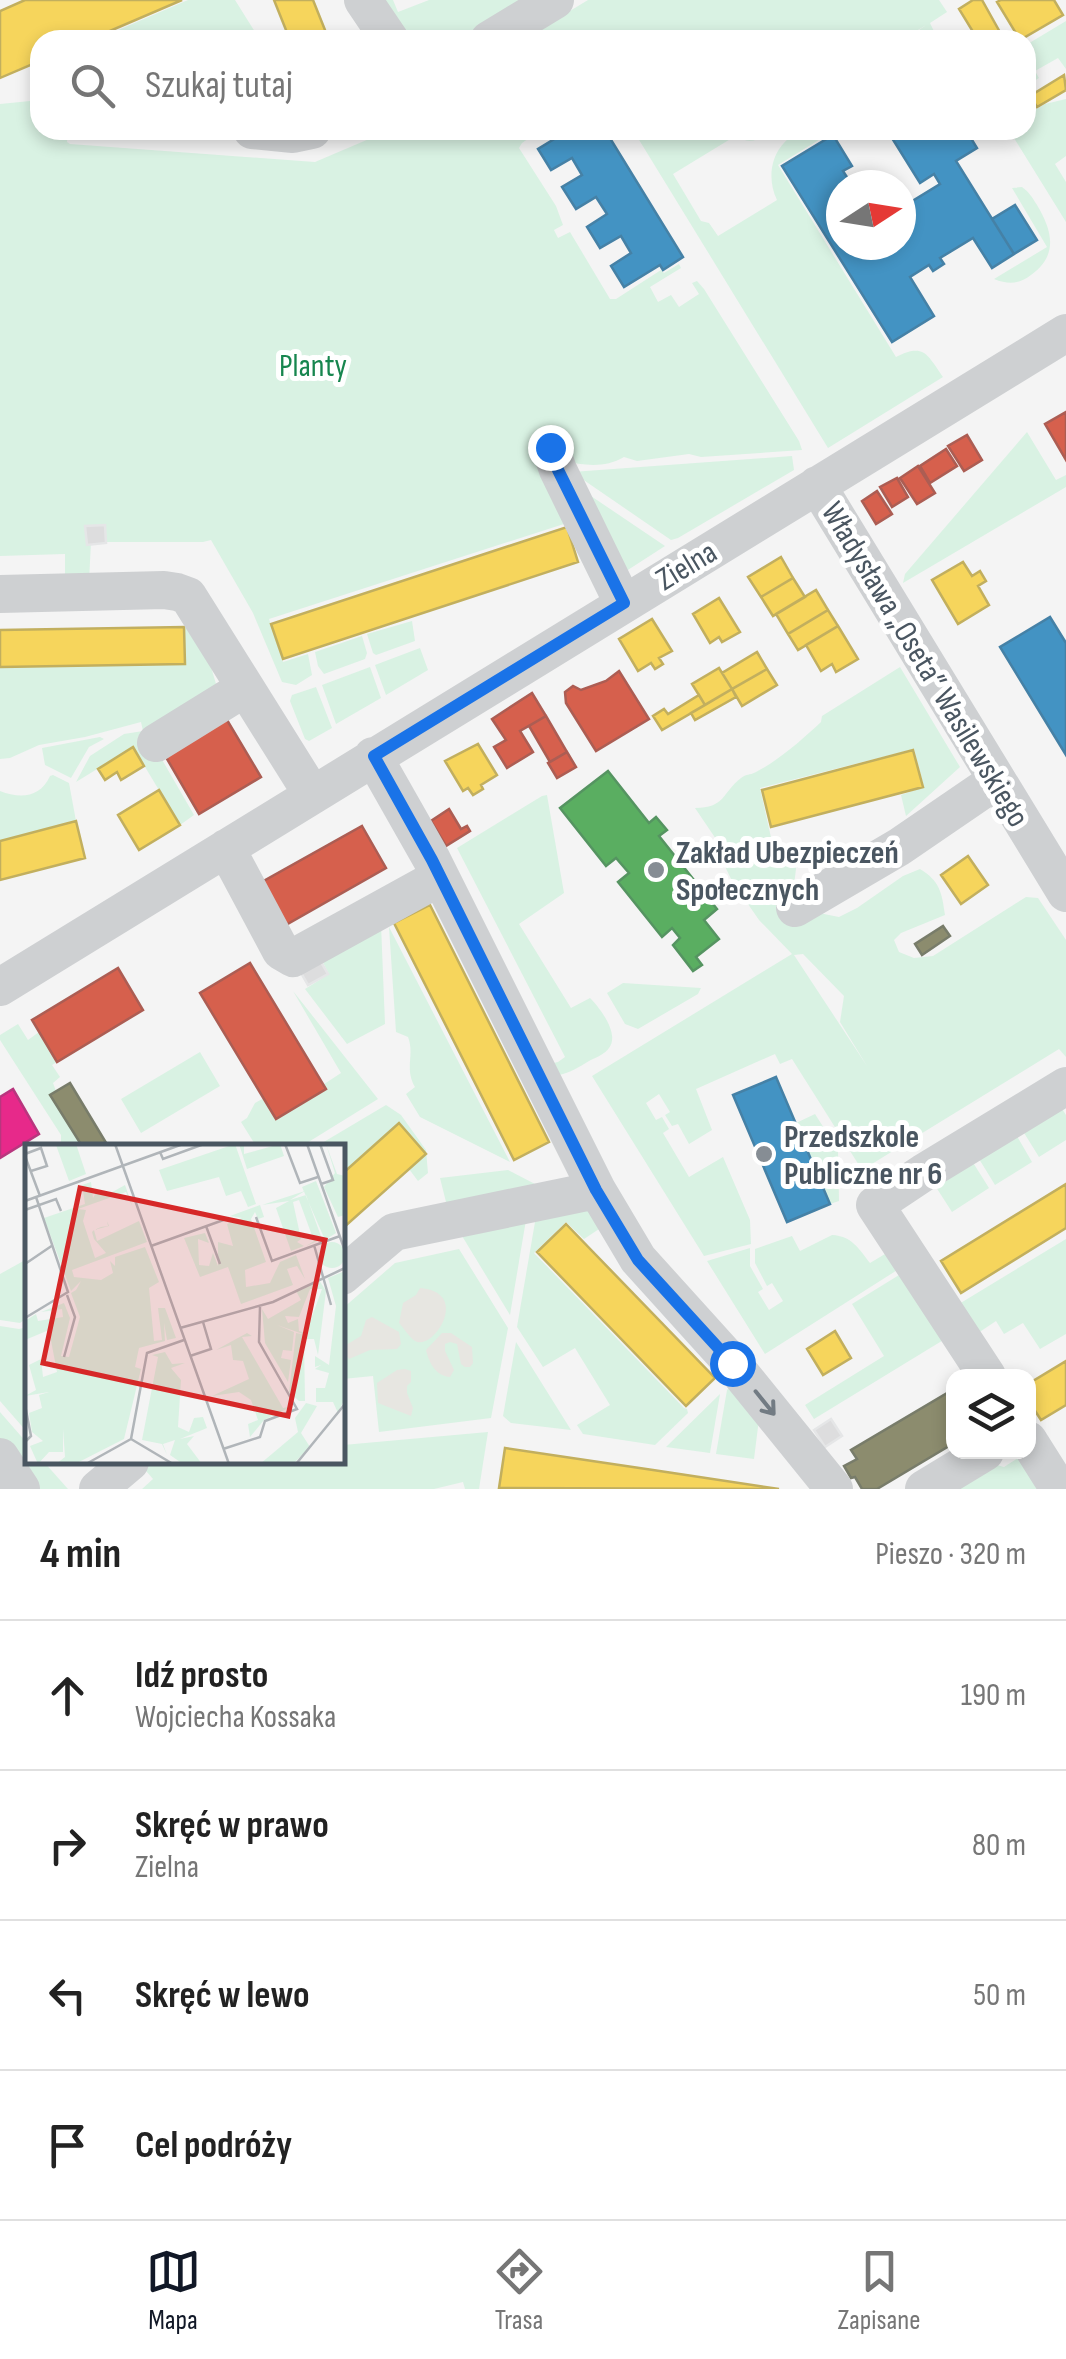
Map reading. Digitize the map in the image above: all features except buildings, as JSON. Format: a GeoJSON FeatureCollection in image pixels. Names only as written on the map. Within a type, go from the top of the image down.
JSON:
{"type":"FeatureCollection","features":[{"type":"Feature","properties":{"kind":"street"},"geometry":{"type":"LineString","coordinates":[[363,0],[383,30]]}},
{"type":"Feature","properties":{"kind":"street"},"geometry":{"type":"LineString","coordinates":[[506,30],[555,0]]}},
{"type":"Feature","properties":{"kind":"street","name":"Zielna"},"geometry":{"type":"LineString","coordinates":[[0,987],[1066,334]]}},
{"type":"Feature","properties":{"kind":"street"},"geometry":{"type":"LineString","coordinates":[[550,447],[624,603]]}},
{"type":"Feature","properties":{"kind":"street","name":"Władysława „Oseta” Wasilewskiego"},"geometry":{"type":"LineString","coordinates":[[816,485],[938,658],[997,780],[1066,893]]}},
{"type":"Feature","properties":{"kind":"street"},"geometry":{"type":"LineString","coordinates":[[0,594],[177,592],[188,596],[312,794]]}},
{"type":"Feature","properties":{"kind":"street"},"geometry":{"type":"LineString","coordinates":[[156,743],[245,688]]}},
{"type":"Feature","properties":{"kind":"street"},"geometry":{"type":"LineString","coordinates":[[374,756],[440,877],[596,1190],[638,1260],[732,1363],[834,1489]]}},
{"type":"Feature","properties":{"kind":"street"},"geometry":{"type":"LineString","coordinates":[[794,908],[899,848],[997,780]]}},
{"type":"Feature","properties":{"kind":"street"},"geometry":{"type":"LineString","coordinates":[[226,848],[281,951],[292,958],[440,877]]}},
{"type":"Feature","properties":{"kind":"street"},"geometry":{"type":"LineString","coordinates":[[982,1369],[870,1208],[1066,1086]]}},
{"type":"Feature","properties":{"kind":"street"},"geometry":{"type":"LineString","coordinates":[[345,1273],[394,1232],[596,1190]]}},
{"type":"Feature","properties":{"kind":"street"},"geometry":{"type":"LineString","coordinates":[[1036,1452],[1060,1489]]}},
{"type":"Feature","properties":{"kind":"street"},"geometry":{"type":"LineString","coordinates":[[0,1457],[21,1489]]}},
{"type":"Feature","properties":{"kind":"street"},"geometry":{"type":"LineString","coordinates":[[924,1489],[973,1459]]}},
{"type":"Feature","properties":{"kind":"street"},"geometry":{"type":"LineString","coordinates":[[98,1489],[128,1464]]}},
{"type":"Feature","properties":{"kind":"green space"},"geometry":{"type":"Polygon","coordinates":[[[188,0],[235,0],[254,30],[118,30],[188,0]]]}},
{"type":"Feature","properties":{"kind":"green space"},"geometry":{"type":"Polygon","coordinates":[[[373,0],[393,0],[398,12],[429,0],[536,0],[488,30],[395,30],[373,0]]]}},
{"type":"Feature","properties":{"kind":"green space"},"geometry":{"type":"Polygon","coordinates":[[[588,0],[939,0],[947,12],[930,23],[933,30],[919,30],[926,25],[918,30],[538,30],[588,0]]]}},
{"type":"Feature","properties":{"kind":"green space"},"geometry":{"type":"Polygon","coordinates":[[[1066,21],[1066,69],[1058,58],[1036,70],[1036,39],[1066,21]]]}},
{"type":"Feature","properties":{"kind":"green space"},"geometry":{"type":"Polygon","coordinates":[[[1066,99],[1066,156],[1055,164],[1066,182],[1066,222],[1015,140],[1036,140],[1036,109],[1066,99]]]}},
{"type":"Feature","properties":{"kind":"green space","name":"Planty"},"geometry":{"type":"Polygon","coordinates":[[[30,101],[30,140],[315,162],[367,140],[526,140],[519,148],[556,206],[563,225],[554,230],[558,238],[570,232],[610,299],[679,264],[681,268],[650,287],[658,302],[671,295],[679,307],[699,294],[692,283],[697,281],[802,450],[701,457],[689,454],[637,461],[624,457],[590,465],[533,454],[567,523],[269,619],[283,662],[308,654],[312,675],[296,685],[282,682],[253,613],[211,540],[91,542],[89,581],[65,578],[65,554],[0,556],[0,104],[30,101]]]}},
{"type":"Feature","properties":{"kind":"green space"},"geometry":{"type":"Polygon","coordinates":[[[639,140],[729,140],[673,174],[701,221],[709,223],[718,236],[777,200],[772,167],[788,140],[819,140],[778,165],[826,243],[826,260],[836,260],[896,357],[913,351],[924,353],[943,377],[828,448],[639,140]]]}},
{"type":"Feature","properties":{"kind":"green space"},"geometry":{"type":"Polygon","coordinates":[[[1022,187],[1046,224],[1049,251],[1031,275],[1018,282],[1004,282],[994,279],[1047,247],[1012,188],[1022,187]]]}},
{"type":"Feature","properties":{"kind":"green space"},"geometry":{"type":"Polygon","coordinates":[[[1027,432],[1056,480],[1066,475],[1066,487],[903,583],[905,574],[1027,432]]]}},
{"type":"Feature","properties":{"kind":"green space"},"geometry":{"type":"Polygon","coordinates":[[[792,456],[794,470],[671,540],[572,472],[792,456]]]}},
{"type":"Feature","properties":{"kind":"green space"},"geometry":{"type":"Polygon","coordinates":[[[588,494],[665,546],[617,577],[588,494]]]}},
{"type":"Feature","properties":{"kind":"green space"},"geometry":{"type":"Polygon","coordinates":[[[412,621],[415,641],[373,653],[367,634],[412,621]]]}},
{"type":"Feature","properties":{"kind":"green space"},"geometry":{"type":"Polygon","coordinates":[[[189,626],[211,667],[219,694],[157,751],[194,815],[180,825],[133,747],[76,782],[90,756],[124,734],[143,731],[141,722],[39,745],[0,759],[0,667],[185,664],[184,627],[189,626]]]}},
{"type":"Feature","properties":{"kind":"green space"},"geometry":{"type":"Polygon","coordinates":[[[362,636],[365,659],[324,674],[315,652],[362,636]]]}},
{"type":"Feature","properties":{"kind":"green space"},"geometry":{"type":"Polygon","coordinates":[[[420,648],[428,670],[386,695],[375,665],[420,648]]]}},
{"type":"Feature","properties":{"kind":"green space"},"geometry":{"type":"Polygon","coordinates":[[[370,667],[381,698],[336,724],[322,685],[370,667]]]}},
{"type":"Feature","properties":{"kind":"green space"},"geometry":{"type":"Polygon","coordinates":[[[900,667],[960,767],[906,816],[901,795],[924,787],[914,749],[760,788],[772,842],[798,853],[794,885],[779,892],[783,901],[839,917],[920,869],[939,888],[945,915],[901,933],[894,940],[899,952],[914,958],[933,956],[1026,897],[1038,898],[1066,940],[1066,1057],[1059,1049],[862,1170],[792,1059],[780,1064],[775,1054],[696,1089],[712,1130],[689,1144],[678,1124],[672,1126],[665,1115],[670,1112],[659,1094],[646,1103],[656,1120],[662,1117],[669,1129],[663,1133],[689,1177],[723,1157],[750,1220],[751,1244],[704,1256],[592,1076],[792,954],[759,920],[732,881],[718,852],[720,845],[695,808],[718,802],[741,778],[798,742],[821,722],[822,716],[900,667]],[[803,954],[794,955],[867,1066],[840,1022],[844,996],[803,954]]]}},
{"type":"Feature","properties":{"kind":"green space"},"geometry":{"type":"Polygon","coordinates":[[[316,687],[332,728],[309,741],[290,701],[292,695],[316,687]]]}},
{"type":"Feature","properties":{"kind":"green space"},"geometry":{"type":"Polygon","coordinates":[[[104,739],[89,747],[71,778],[45,765],[42,748],[104,739]]]}},
{"type":"Feature","properties":{"kind":"green space"},"geometry":{"type":"Polygon","coordinates":[[[53,775],[69,783],[76,821],[0,841],[0,791],[29,795],[41,789],[53,775]]]}},
{"type":"Feature","properties":{"kind":"green space"},"geometry":{"type":"Polygon","coordinates":[[[547,795],[564,893],[519,924],[571,1008],[590,998],[612,1036],[605,1052],[559,1075],[545,1065],[565,1057],[457,848],[547,795]]]}},
{"type":"Feature","properties":{"kind":"green space"},"geometry":{"type":"Polygon","coordinates":[[[381,924],[385,1024],[347,1044],[305,989],[329,974],[320,957],[381,924]]]}},
{"type":"Feature","properties":{"kind":"green space"},"geometry":{"type":"Polygon","coordinates":[[[389,927],[510,1162],[420,1117],[406,1094],[415,1087],[410,1074],[408,1037],[396,1032],[389,927]]]}},
{"type":"Feature","properties":{"kind":"green space"},"geometry":{"type":"Polygon","coordinates":[[[623,983],[701,988],[698,994],[638,1029],[625,1024],[607,993],[623,983]]]}},
{"type":"Feature","properties":{"kind":"green space"},"geometry":{"type":"Polygon","coordinates":[[[293,991],[378,1099],[305,1144],[255,1144],[241,1122],[255,1103],[273,1093],[289,1107],[341,1073],[293,991]]]}},
{"type":"Feature","properties":{"kind":"green space"},"geometry":{"type":"Polygon","coordinates":[[[18,1024],[28,1040],[39,1032],[57,1062],[52,1065],[60,1077],[53,1083],[56,1091],[50,1095],[81,1144],[61,1144],[61,1135],[0,1035],[18,1024]]]}},
{"type":"Feature","properties":{"kind":"green space"},"geometry":{"type":"Polygon","coordinates":[[[200,1052],[220,1086],[141,1133],[121,1099],[200,1052]]]}},
{"type":"Feature","properties":{"kind":"green space"},"geometry":{"type":"Polygon","coordinates":[[[1059,1104],[1066,1115],[1066,1140],[1039,1157],[1021,1128],[1059,1104]]]}},
{"type":"Feature","properties":{"kind":"green space"},"geometry":{"type":"Polygon","coordinates":[[[386,1105],[401,1115],[426,1150],[428,1173],[418,1181],[409,1169],[426,1153],[399,1123],[345,1172],[345,1144],[320,1144],[386,1105]]]}},
{"type":"Feature","properties":{"kind":"green space"},"geometry":{"type":"Polygon","coordinates":[[[815,1114],[838,1150],[839,1201],[830,1204],[796,1123],[815,1114]]]}},
{"type":"Feature","properties":{"kind":"green space"},"geometry":{"type":"Polygon","coordinates":[[[1014,1131],[1032,1162],[995,1185],[976,1154],[1014,1131]]]}},
{"type":"Feature","properties":{"kind":"green space"},"geometry":{"type":"Polygon","coordinates":[[[972,1161],[989,1188],[952,1212],[934,1184],[972,1161]]]}},
{"type":"Feature","properties":{"kind":"green space"},"geometry":{"type":"Polygon","coordinates":[[[508,1170],[535,1184],[449,1214],[440,1178],[508,1170]]]}},
{"type":"Feature","properties":{"kind":"green space"},"geometry":{"type":"Polygon","coordinates":[[[584,1205],[602,1227],[584,1239],[566,1222],[534,1253],[687,1409],[688,1413],[655,1445],[583,1434],[577,1425],[610,1405],[575,1348],[543,1367],[517,1327],[535,1222],[584,1205]]]}},
{"type":"Feature","properties":{"kind":"green space"},"geometry":{"type":"Polygon","coordinates":[[[527,1214],[510,1315],[456,1226],[527,1214]]]}},
{"type":"Feature","properties":{"kind":"green space"},"geometry":{"type":"Polygon","coordinates":[[[832,1235],[850,1241],[870,1263],[885,1254],[902,1267],[765,1354],[707,1261],[750,1248],[750,1266],[769,1310],[783,1301],[772,1283],[767,1286],[755,1263],[755,1249],[792,1236],[800,1251],[832,1235]]]}},
{"type":"Feature","properties":{"kind":"green space"},"geometry":{"type":"Polygon","coordinates":[[[1066,1239],[1066,1334],[1040,1349],[1023,1323],[1004,1334],[996,1321],[978,1333],[959,1304],[1066,1239]]]}},
{"type":"Feature","properties":{"kind":"green space"},"geometry":{"type":"Polygon","coordinates":[[[459,1249],[508,1328],[491,1418],[379,1432],[373,1376],[345,1379],[345,1306],[395,1263],[459,1249]]]}},
{"type":"Feature","properties":{"kind":"green space"},"geometry":{"type":"Polygon","coordinates":[[[25,1260],[25,1319],[20,1323],[0,1320],[0,1274],[25,1260]]]}},
{"type":"Feature","properties":{"kind":"green space"},"geometry":{"type":"Polygon","coordinates":[[[904,1272],[945,1339],[814,1419],[805,1405],[884,1356],[852,1304],[904,1272]]]}},
{"type":"Feature","properties":{"kind":"green space"},"geometry":{"type":"Polygon","coordinates":[[[0,1326],[25,1328],[25,1430],[0,1401],[0,1326]]]}},
{"type":"Feature","properties":{"kind":"green space"},"geometry":{"type":"Polygon","coordinates":[[[516,1342],[571,1430],[511,1423],[503,1416],[516,1342]]]}},
{"type":"Feature","properties":{"kind":"green space"},"geometry":{"type":"Polygon","coordinates":[[[735,1382],[760,1411],[754,1459],[716,1454],[727,1390],[735,1382]]]}},
{"type":"Feature","properties":{"kind":"green space"},"geometry":{"type":"Polygon","coordinates":[[[720,1394],[710,1453],[666,1447],[720,1394]]]}},
{"type":"Feature","properties":{"kind":"green space"},"geometry":{"type":"Polygon","coordinates":[[[0,1412],[25,1441],[25,1464],[46,1464],[68,1489],[33,1489],[0,1439],[0,1412]]]}},
{"type":"Feature","properties":{"kind":"green space"},"geometry":{"type":"Polygon","coordinates":[[[488,1432],[479,1489],[465,1489],[463,1482],[434,1489],[142,1489],[153,1479],[140,1464],[345,1464],[345,1445],[488,1432]]]}},
{"type":"Feature","properties":{"kind":"green space"},"geometry":{"type":"Polygon","coordinates":[[[1019,1459],[1050,1489],[955,1489],[997,1465],[1004,1467],[1019,1459]]]}},
{"type":"Feature","properties":{"kind":"sand"},"geometry":{"type":"Polygon","coordinates":[[[420,1288],[435,1292],[444,1300],[446,1309],[438,1330],[423,1342],[413,1340],[399,1323],[403,1303],[420,1288]]]}},
{"type":"Feature","properties":{"kind":"sand"},"geometry":{"type":"Polygon","coordinates":[[[372,1317],[399,1332],[401,1344],[397,1349],[370,1350],[349,1359],[345,1347],[361,1336],[366,1320],[372,1317]]]}},
{"type":"Feature","properties":{"kind":"sand"},"geometry":{"type":"Polygon","coordinates":[[[442,1333],[451,1333],[472,1347],[473,1363],[465,1367],[457,1344],[445,1344],[454,1370],[450,1377],[434,1368],[426,1350],[442,1333]]]}},
{"type":"Feature","properties":{"kind":"sand"},"geometry":{"type":"Polygon","coordinates":[[[405,1369],[411,1371],[407,1393],[413,1408],[411,1416],[378,1403],[377,1383],[405,1369]]]}},
{"type":"Feature","properties":{"kind":"place","name":"Zakład Ubezpieczeń Społecznych"},"geometry":{"type":"Point","coordinates":[656,870]}},
{"type":"Feature","properties":{"kind":"place","name":"Przedszkole Publiczne nr 6"},"geometry":{"type":"Point","coordinates":[764,1154]}},
{"type":"Feature","properties":{"kind":"route"},"geometry":{"type":"LineString","coordinates":[[550,447],[624,603],[374,756],[432,860],[596,1190],[638,1260],[732,1363]]}}]}
